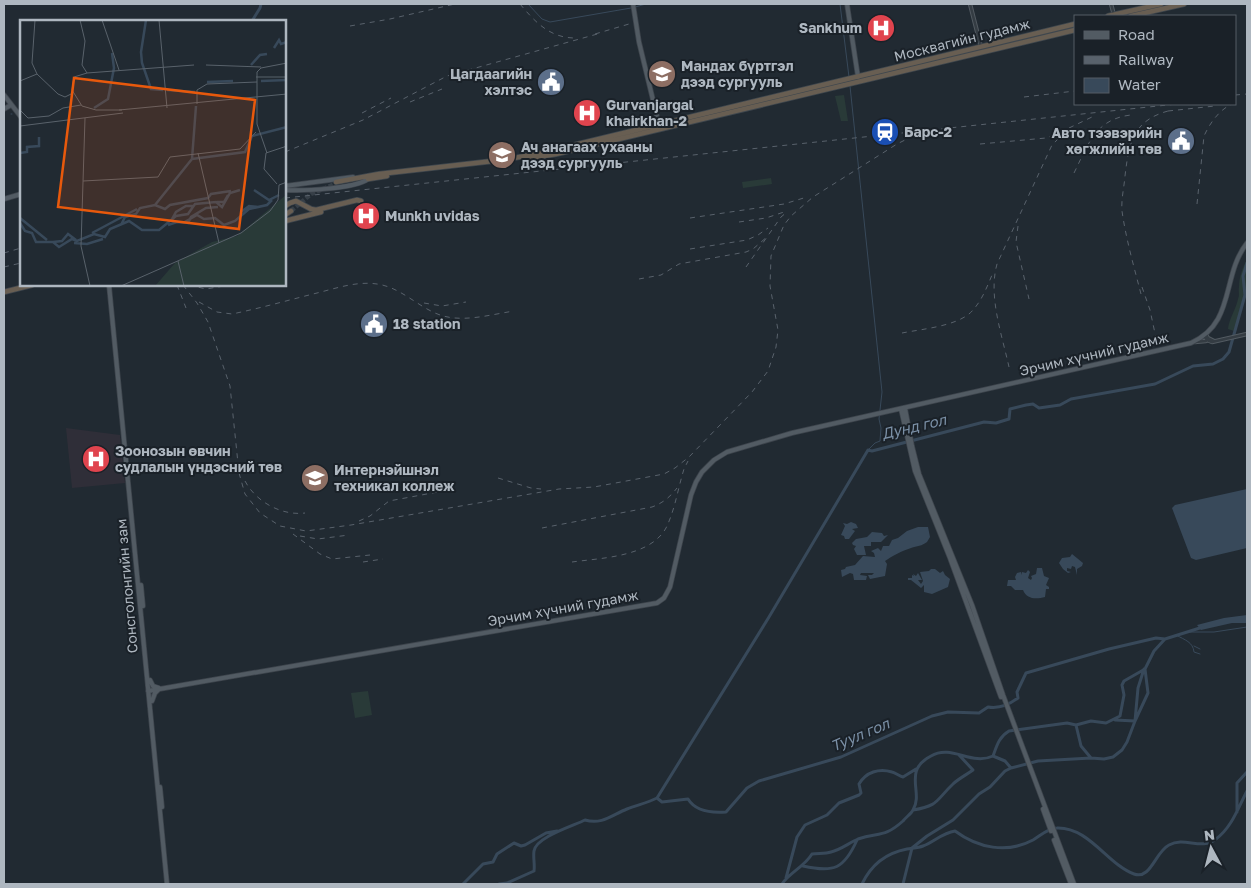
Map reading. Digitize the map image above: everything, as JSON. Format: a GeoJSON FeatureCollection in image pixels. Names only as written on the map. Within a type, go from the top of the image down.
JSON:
{"type":"FeatureCollection","features":[{"type":"Feature","properties":{"kind":"highway"},"geometry":{"type":"LineString","coordinates":[[1134,15],[1161,4]]}},
{"type":"Feature","properties":{"kind":"highway"},"geometry":{"type":"LineString","coordinates":[[1114,15],[1184,4]]}},
{"type":"Feature","properties":{"kind":"highway","name":"Москвагийн гудамж"},"geometry":{"type":"LineString","coordinates":[[371,177],[556,152],[1046,34],[1074,24]]}},
{"type":"Feature","properties":{"kind":"highway","name":"Москвагийн гудамж"},"geometry":{"type":"LineString","coordinates":[[951,57],[981,47],[1074,30]]}},
{"type":"Feature","properties":{"kind":"highway"},"geometry":{"type":"LineString","coordinates":[[336,183],[371,177]]}},
{"type":"Feature","properties":{"kind":"highway"},"geometry":{"type":"LineString","coordinates":[[286,221],[359,201],[318,210],[310,209],[296,201],[289,203],[287,211]]}},
{"type":"Feature","properties":{"kind":"highway"},"geometry":{"type":"LineString","coordinates":[[4,291],[21,286]]}},
{"type":"Feature","properties":{"kind":"highway"},"geometry":{"type":"LineString","coordinates":[[4,291],[27,286]]}},
{"type":"Feature","properties":{"kind":"main road"},"geometry":{"type":"LineString","coordinates":[[848,4],[856,79]]}},
{"type":"Feature","properties":{"kind":"main road"},"geometry":{"type":"LineString","coordinates":[[633,6],[659,127]]}},
{"type":"Feature","properties":{"kind":"main road"},"geometry":{"type":"LineString","coordinates":[[4,95],[20,116]]}},
{"type":"Feature","properties":{"kind":"main road"},"geometry":{"type":"LineString","coordinates":[[4,109],[11,105]]}},
{"type":"Feature","properties":{"kind":"main road"},"geometry":{"type":"LineString","coordinates":[[286,186],[371,177]]}},
{"type":"Feature","properties":{"kind":"main road"},"geometry":{"type":"LineString","coordinates":[[286,190],[348,186],[364,182],[371,177]]}},
{"type":"Feature","properties":{"kind":"main road"},"geometry":{"type":"LineString","coordinates":[[297,184],[295,187],[298,190]]}},
{"type":"Feature","properties":{"kind":"main road"},"geometry":{"type":"LineString","coordinates":[[291,185],[293,187],[291,190]]}},
{"type":"Feature","properties":{"kind":"main road"},"geometry":{"type":"LineString","coordinates":[[4,199],[20,194]]}},
{"type":"Feature","properties":{"kind":"main road","name":"Эрчим хүчний гудамж"},"geometry":{"type":"LineString","coordinates":[[149,690],[657,603],[664,598],[670,585],[693,488],[702,472],[712,462],[727,452],[756,442],[1191,343],[1210,330],[1224,310],[1234,268],[1247,243]]}},
{"type":"Feature","properties":{"kind":"main road","name":"Сонсголонгийн зам"},"geometry":{"type":"LineString","coordinates":[[110,286],[150,680],[149,690],[152,701],[168,884]]}},
{"type":"Feature","properties":{"kind":"main road","name":"Сонсголонгийн зам"},"geometry":{"type":"LineString","coordinates":[[110,286],[168,884]]}},
{"type":"Feature","properties":{"kind":"main road"},"geometry":{"type":"LineString","coordinates":[[903,408],[910,446],[922,492],[950,558],[971,618],[1073,884]]}},
{"type":"Feature","properties":{"kind":"main road"},"geometry":{"type":"LineString","coordinates":[[910,446],[925,491],[972,605],[1002,696]]}},
{"type":"Feature","properties":{"kind":"main road"},"geometry":{"type":"LineString","coordinates":[[967,607],[971,608],[972,605]]}},
{"type":"Feature","properties":{"kind":"main road"},"geometry":{"type":"LineString","coordinates":[[971,618],[976,616]]}},
{"type":"Feature","properties":{"kind":"main road"},"geometry":{"type":"LineString","coordinates":[[150,680],[155,687],[161,688]]}},
{"type":"Feature","properties":{"kind":"main road"},"geometry":{"type":"LineString","coordinates":[[152,701],[155,693],[161,688]]}},
{"type":"Feature","properties":{"kind":"street"},"geometry":{"type":"LineString","coordinates":[[970,4],[981,47]]}},
{"type":"Feature","properties":{"kind":"street"},"geometry":{"type":"LineString","coordinates":[[1112,4],[1114,15]]}},
{"type":"Feature","properties":{"kind":"street"},"geometry":{"type":"LineString","coordinates":[[1210,330],[1212,341]]}},
{"type":"Feature","properties":{"kind":"street"},"geometry":{"type":"LineString","coordinates":[[1191,343],[1247,334]]}},
{"type":"Feature","properties":{"kind":"street"},"geometry":{"type":"LineString","coordinates":[[1205,335],[1212,341]]}},
{"type":"Feature","properties":{"kind":"shaded area"},"geometry":{"type":"Polygon","coordinates":[[[844,95],[848,121],[841,121],[835,96],[844,95]]]}},
{"type":"Feature","properties":{"kind":"shaded area"},"geometry":{"type":"Polygon","coordinates":[[[771,178],[772,184],[743,188],[742,182],[771,178]]]}},
{"type":"Feature","properties":{"kind":"shaded area"},"geometry":{"type":"Polygon","coordinates":[[[1247,259],[1247,285],[1234,331],[1228,329],[1239,298],[1240,276],[1247,259]]]}},
{"type":"Feature","properties":{"kind":"shaded area","name":"Зоонозын өвчин судлалын үндэсний төв"},"geometry":{"type":"Polygon","coordinates":[[[66,428],[120,435],[125,483],[72,488],[66,428]]]}},
{"type":"Feature","properties":{"kind":"shaded area"},"geometry":{"type":"Polygon","coordinates":[[[368,691],[372,715],[355,718],[351,693],[368,691]]]}},
{"type":"Feature","properties":{"kind":"water"},"geometry":{"type":"Polygon","coordinates":[[[1247,489],[1247,548],[1196,560],[1191,558],[1172,508],[1175,505],[1247,489]]]}},
{"type":"Feature","properties":{"kind":"water"},"geometry":{"type":"Polygon","coordinates":[[[851,522],[856,524],[858,528],[852,529],[855,531],[849,539],[845,539],[841,535],[845,526],[843,523],[851,522]]]}},
{"type":"Feature","properties":{"kind":"water"},"geometry":{"type":"Polygon","coordinates":[[[918,527],[928,527],[930,537],[927,542],[901,552],[885,561],[887,564],[885,576],[870,579],[868,575],[874,573],[861,573],[860,575],[867,576],[866,580],[854,580],[853,574],[850,573],[842,577],[841,570],[855,565],[863,556],[875,557],[871,551],[878,548],[881,551],[883,546],[889,546],[892,540],[918,527]]]}},
{"type":"Feature","properties":{"kind":"water"},"geometry":{"type":"Polygon","coordinates":[[[872,532],[882,533],[884,536],[888,535],[881,542],[871,542],[871,546],[864,546],[866,555],[857,555],[854,549],[856,546],[852,543],[856,539],[867,537],[872,532]]]}},
{"type":"Feature","properties":{"kind":"water"},"geometry":{"type":"Polygon","coordinates":[[[1072,554],[1083,563],[1077,569],[1077,575],[1075,567],[1067,568],[1067,571],[1071,572],[1068,573],[1059,563],[1062,558],[1070,557],[1072,554]]]}},
{"type":"Feature","properties":{"kind":"water"},"geometry":{"type":"Polygon","coordinates":[[[1037,568],[1042,568],[1044,576],[1049,578],[1046,585],[1049,589],[1046,589],[1045,597],[1032,598],[1027,596],[1023,590],[1015,590],[1011,586],[1007,586],[1008,580],[1016,580],[1017,573],[1021,572],[1022,575],[1022,572],[1026,573],[1028,570],[1030,572],[1028,578],[1031,580],[1031,576],[1036,574],[1037,568]]]}},
{"type":"Feature","properties":{"kind":"water"},"geometry":{"type":"Polygon","coordinates":[[[935,569],[940,573],[943,571],[950,579],[948,587],[932,594],[924,592],[924,585],[921,588],[911,580],[908,580],[908,578],[912,578],[912,575],[914,576],[913,574],[916,576],[918,573],[922,580],[918,580],[921,584],[923,581],[920,572],[935,569]]]}},
{"type":"Feature","properties":{"kind":"water"},"geometry":{"type":"Polygon","coordinates":[[[1247,615],[1247,623],[1232,623],[1201,630],[1197,625],[1224,618],[1247,615]]]}},
{"type":"Feature","properties":{"kind":"waterway"},"geometry":{"type":"LineString","coordinates":[[253,20],[261,4]]}},
{"type":"Feature","properties":{"kind":"waterway"},"geometry":{"type":"LineString","coordinates":[[528,4],[542,19],[550,22],[631,8]]}},
{"type":"Feature","properties":{"kind":"waterway"},"geometry":{"type":"LineString","coordinates":[[635,7],[646,4]]}},
{"type":"Feature","properties":{"kind":"waterway"},"geometry":{"type":"LineString","coordinates":[[840,4],[849,77]]}},
{"type":"Feature","properties":{"kind":"waterway"},"geometry":{"type":"LineString","coordinates":[[850,86],[882,392],[879,419],[881,428],[880,441],[868,450]]}},
{"type":"Feature","properties":{"kind":"waterway","name":"Дунд гол"},"geometry":{"type":"LineString","coordinates":[[657,798],[769,617],[868,450],[872,451],[984,422],[996,423],[1009,419],[1010,409],[1026,405],[1033,404],[1039,408],[1060,405],[1071,399],[1155,384],[1193,366],[1213,364],[1223,359],[1229,352],[1245,295],[1243,276],[1247,263]]}},
{"type":"Feature","properties":{"kind":"waterway","name":"Туул гол"},"geometry":{"type":"LineString","coordinates":[[782,884],[812,854],[834,851],[858,839],[891,830],[903,821],[916,803],[915,775],[918,768],[922,762],[931,756],[946,752],[977,759],[985,758],[993,756],[997,745],[1009,731],[1067,723],[1076,725],[1081,746],[1091,758],[1104,759],[1113,757],[1122,750],[1127,742],[1148,693],[1145,669],[1154,651],[1165,639],[1203,627]]}},
{"type":"Feature","properties":{"kind":"waterway"},"geometry":{"type":"LineString","coordinates":[[1186,632],[1214,632],[1247,627]]}},
{"type":"Feature","properties":{"kind":"waterway"},"geometry":{"type":"LineString","coordinates":[[1176,635],[1188,642],[1194,652],[1200,654]]}},
{"type":"Feature","properties":{"kind":"waterway","name":"Туул гол"},"geometry":{"type":"LineString","coordinates":[[499,884],[507,883],[534,871],[534,851],[536,846],[548,837],[585,820],[597,821],[607,819],[657,798],[662,802],[688,799],[695,807],[700,809],[710,812],[726,812],[747,788],[759,781],[841,757],[932,716],[948,712],[979,713],[988,707],[1000,707],[1008,704],[1018,698],[1017,692],[1026,673],[1109,649],[1156,638],[1165,639]]}},
{"type":"Feature","properties":{"kind":"waterway"},"geometry":{"type":"LineString","coordinates":[[1194,646],[1200,649]]}},
{"type":"Feature","properties":{"kind":"waterway"},"geometry":{"type":"LineString","coordinates":[[1115,720],[1135,721],[1138,688],[1144,669]]}},
{"type":"Feature","properties":{"kind":"waterway","name":"Туул гол"},"geometry":{"type":"LineString","coordinates":[[1076,725],[1091,721],[1106,723],[1120,716],[1124,695],[1122,685],[1124,681],[1145,669]]}},
{"type":"Feature","properties":{"kind":"waterway"},"geometry":{"type":"LineString","coordinates":[[913,810],[933,804],[955,782],[973,770],[959,755]]}},
{"type":"Feature","properties":{"kind":"waterway","name":"Туул гол"},"geometry":{"type":"LineString","coordinates":[[993,756],[1005,761],[1011,768]]}},
{"type":"Feature","properties":{"kind":"waterway","name":"Туул гол"},"geometry":{"type":"LineString","coordinates":[[903,884],[912,848],[953,820],[1005,771],[1038,761],[1091,758]]}},
{"type":"Feature","properties":{"kind":"waterway","name":"Туул гол"},"geometry":{"type":"LineString","coordinates":[[786,878],[797,837],[805,825],[827,815],[839,803],[859,795],[861,793],[859,784],[865,776],[873,772],[887,771],[903,777],[916,769]]}},
{"type":"Feature","properties":{"kind":"waterway"},"geometry":{"type":"LineString","coordinates":[[1237,812],[1237,783],[1247,772]]}},
{"type":"Feature","properties":{"kind":"waterway","name":"Туул гол"},"geometry":{"type":"LineString","coordinates":[[862,884],[870,871],[892,853],[923,846],[955,831],[973,842],[1003,848],[1023,844],[1054,828],[1068,829],[1088,839],[1124,869],[1140,875],[1149,869],[1160,853],[1169,845],[1181,842],[1205,844],[1216,839],[1230,823],[1247,791]]}},
{"type":"Feature","properties":{"kind":"waterway","name":"Туул гол"},"geometry":{"type":"LineString","coordinates":[[463,884],[483,864],[493,862],[497,854],[514,843],[521,846],[525,845],[546,833],[557,831]]}},
{"type":"Feature","properties":{"kind":"waterway","name":"Туул гол"},"geometry":{"type":"LineString","coordinates":[[803,866],[823,869],[837,866],[847,857],[857,840]]}},
{"type":"Feature","properties":{"kind":"tunnel"},"geometry":{"type":"LineString","coordinates":[[291,211],[311,194],[337,183]]}},
{"type":"Feature","properties":{"kind":"railway"},"geometry":{"type":"LineString","coordinates":[[350,26],[455,4]]}},
{"type":"Feature","properties":{"kind":"railway"},"geometry":{"type":"LineString","coordinates":[[520,4],[544,28],[558,35],[575,38]]}},
{"type":"Feature","properties":{"kind":"railway"},"geometry":{"type":"LineString","coordinates":[[595,34],[629,24]]}},
{"type":"Feature","properties":{"kind":"railway"},"geometry":{"type":"LineString","coordinates":[[286,152],[363,120],[447,76],[601,33]]}},
{"type":"Feature","properties":{"kind":"railway"},"geometry":{"type":"LineString","coordinates":[[410,102],[442,89]]}},
{"type":"Feature","properties":{"kind":"railway"},"geometry":{"type":"LineString","coordinates":[[1024,97],[1074,91]]}},
{"type":"Feature","properties":{"kind":"railway"},"geometry":{"type":"LineString","coordinates":[[1236,95],[1247,94]]}},
{"type":"Feature","properties":{"kind":"railway"},"geometry":{"type":"LineString","coordinates":[[362,113],[391,98]]}},
{"type":"Feature","properties":{"kind":"railway"},"geometry":{"type":"LineString","coordinates":[[286,198],[1168,105]]}},
{"type":"Feature","properties":{"kind":"railway"},"geometry":{"type":"LineString","coordinates":[[1197,204],[1204,136],[1215,117],[1230,105]]}},
{"type":"Feature","properties":{"kind":"railway"},"geometry":{"type":"LineString","coordinates":[[1168,111],[1215,106]]}},
{"type":"Feature","properties":{"kind":"railway"},"geometry":{"type":"LineString","coordinates":[[1141,294],[1122,211],[1127,164],[1131,143],[1141,126],[1149,119],[1172,110]]}},
{"type":"Feature","properties":{"kind":"railway"},"geometry":{"type":"LineString","coordinates":[[1074,173],[1094,135],[1109,122],[1119,117],[1131,115]]}},
{"type":"Feature","properties":{"kind":"railway"},"geometry":{"type":"LineString","coordinates":[[1009,367],[995,302],[994,289],[997,264],[1052,145],[1069,128],[1092,117]]}},
{"type":"Feature","properties":{"kind":"railway"},"geometry":{"type":"LineString","coordinates":[[184,286],[208,322],[230,386],[239,473],[245,494],[260,513],[280,526],[306,531],[351,525],[559,489],[594,487],[664,474],[689,457],[752,392],[768,371],[776,347],[778,330],[770,286],[771,256],[784,225],[791,216],[813,197],[897,144],[913,136],[930,131]]}},
{"type":"Feature","properties":{"kind":"railway"},"geometry":{"type":"LineString","coordinates":[[980,144],[1046,138],[1060,133]]}},
{"type":"Feature","properties":{"kind":"railway"},"geometry":{"type":"LineString","coordinates":[[690,218],[784,204],[807,197]]}},
{"type":"Feature","properties":{"kind":"railway"},"geometry":{"type":"LineString","coordinates":[[739,222],[766,218],[784,212]]}},
{"type":"Feature","properties":{"kind":"railway"},"geometry":{"type":"LineString","coordinates":[[746,267],[781,217],[787,212]]}},
{"type":"Feature","properties":{"kind":"railway"},"geometry":{"type":"LineString","coordinates":[[1018,226],[1016,242],[1029,299]]}},
{"type":"Feature","properties":{"kind":"railway"},"geometry":{"type":"LineString","coordinates":[[690,249],[747,240],[768,228]]}},
{"type":"Feature","properties":{"kind":"railway"},"geometry":{"type":"LineString","coordinates":[[639,279],[661,275],[679,264],[746,252],[753,249],[768,236]]}},
{"type":"Feature","properties":{"kind":"railway"},"geometry":{"type":"LineString","coordinates":[[4,253],[20,248]]}},
{"type":"Feature","properties":{"kind":"railway"},"geometry":{"type":"LineString","coordinates":[[4,267],[20,263]]}},
{"type":"Feature","properties":{"kind":"railway"},"geometry":{"type":"LineString","coordinates":[[902,333],[940,326],[959,320],[967,315],[979,302],[992,275]]}},
{"type":"Feature","properties":{"kind":"railway"},"geometry":{"type":"LineString","coordinates":[[199,302],[217,312],[232,314],[340,287],[370,283],[393,289],[435,313],[454,318],[474,318],[514,311]]}},
{"type":"Feature","properties":{"kind":"railway"},"geometry":{"type":"LineString","coordinates":[[177,286],[186,308]]}},
{"type":"Feature","properties":{"kind":"railway"},"geometry":{"type":"LineString","coordinates":[[193,286],[206,289],[224,286]]}},
{"type":"Feature","properties":{"kind":"railway"},"geometry":{"type":"LineString","coordinates":[[1142,287],[1150,310],[1156,338]]}},
{"type":"Feature","properties":{"kind":"railway"},"geometry":{"type":"LineString","coordinates":[[424,303],[442,306],[466,302]]}},
{"type":"Feature","properties":{"kind":"railway"},"geometry":{"type":"LineString","coordinates":[[572,562],[624,554],[649,545],[659,538],[669,521],[688,461]]}},
{"type":"Feature","properties":{"kind":"railway"},"geometry":{"type":"LineString","coordinates":[[498,478],[531,488],[541,489]]}},
{"type":"Feature","properties":{"kind":"railway"},"geometry":{"type":"LineString","coordinates":[[245,481],[250,489],[270,506],[287,512],[305,513]]}},
{"type":"Feature","properties":{"kind":"railway"},"geometry":{"type":"LineString","coordinates":[[542,528],[652,507],[660,504],[677,488]]}},
{"type":"Feature","properties":{"kind":"railway"},"geometry":{"type":"LineString","coordinates":[[359,521],[370,516],[389,501],[443,491]]}},
{"type":"Feature","properties":{"kind":"railway"},"geometry":{"type":"LineString","coordinates":[[293,534],[320,554],[332,559],[370,555]]}},
{"type":"Feature","properties":{"kind":"railway"},"geometry":{"type":"LineString","coordinates":[[300,536],[318,539],[349,535]]}},
{"type":"Feature","properties":{"kind":"railway"},"geometry":{"type":"LineString","coordinates":[[363,562],[383,559]]}},
{"type":"Feature","properties":{"kind":"place","name":"Sankhum"},"geometry":{"type":"Point","coordinates":[881,28]}},
{"type":"Feature","properties":{"kind":"place","name":"Мандах бүртгэл дээд сургууль"},"geometry":{"type":"Point","coordinates":[662,74]}},
{"type":"Feature","properties":{"kind":"place","name":"Цагдаагийн хэлтэс"},"geometry":{"type":"Point","coordinates":[551,82]}},
{"type":"Feature","properties":{"kind":"place","name":"Gurvanjargal khairkhan-2"},"geometry":{"type":"Point","coordinates":[587,113]}},
{"type":"Feature","properties":{"kind":"place","name":"Барс-2"},"geometry":{"type":"Point","coordinates":[885,132]}},
{"type":"Feature","properties":{"kind":"place","name":"Авто тээвэрийн хөгжлийн төв"},"geometry":{"type":"Point","coordinates":[1181,141]}},
{"type":"Feature","properties":{"kind":"place","name":"Ач анагаах ухааны дээд сургууль"},"geometry":{"type":"Point","coordinates":[502,155]}},
{"type":"Feature","properties":{"kind":"place","name":"Munkh uvidas"},"geometry":{"type":"Point","coordinates":[366,216]}},
{"type":"Feature","properties":{"kind":"place","name":"18 station"},"geometry":{"type":"Point","coordinates":[374,324]}},
{"type":"Feature","properties":{"kind":"place","name":"Зоонозын өвчин судлалын үндэсний төв"},"geometry":{"type":"Point","coordinates":[96,459]}},
{"type":"Feature","properties":{"kind":"place","name":"Интернэйшнэл техникал коллеж"},"geometry":{"type":"Point","coordinates":[315,478]}}]}
